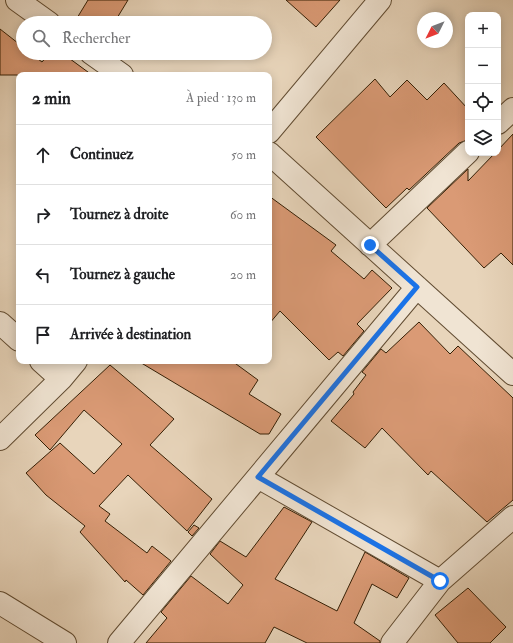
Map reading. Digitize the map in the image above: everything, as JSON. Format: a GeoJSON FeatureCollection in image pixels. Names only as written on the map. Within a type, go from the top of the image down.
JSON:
{"type":"FeatureCollection","features":[{"type":"Feature","properties":{"kind":"street"},"geometry":{"type":"LineString","coordinates":[[17,0],[39,16]]}},
{"type":"Feature","properties":{"kind":"street"},"geometry":{"type":"LineString","coordinates":[[272,128],[380,0]]}},
{"type":"Feature","properties":{"kind":"street"},"geometry":{"type":"LineString","coordinates":[[101,60],[118,72]]}},
{"type":"Feature","properties":{"kind":"street"},"geometry":{"type":"LineString","coordinates":[[501,120],[513,109]]}},
{"type":"Feature","properties":{"kind":"street"},"geometry":{"type":"LineString","coordinates":[[370,245],[465,155]]}},
{"type":"Feature","properties":{"kind":"street"},"geometry":{"type":"LineString","coordinates":[[272,157],[513,374]]}},
{"type":"Feature","properties":{"kind":"street"},"geometry":{"type":"LineString","coordinates":[[119,643],[417,287]]}},
{"type":"Feature","properties":{"kind":"street"},"geometry":{"type":"LineString","coordinates":[[0,323],[16,337]]}},
{"type":"Feature","properties":{"kind":"street"},"geometry":{"type":"LineString","coordinates":[[44,364],[61,379]]}},
{"type":"Feature","properties":{"kind":"street"},"geometry":{"type":"LineString","coordinates":[[0,439],[61,379],[74,364]]}},
{"type":"Feature","properties":{"kind":"street"},"geometry":{"type":"LineString","coordinates":[[258,477],[440,581]]}},
{"type":"Feature","properties":{"kind":"street"},"geometry":{"type":"LineString","coordinates":[[392,643],[440,581],[513,517]]}},
{"type":"Feature","properties":{"kind":"street"},"geometry":{"type":"LineString","coordinates":[[0,603],[65,643]]}},
{"type":"Feature","properties":{"kind":"building"},"geometry":{"type":"Polygon","coordinates":[[[88,0],[128,0],[118,16],[78,16],[88,0]]]}},
{"type":"Feature","properties":{"kind":"building"},"geometry":{"type":"Polygon","coordinates":[[[286,0],[340,0],[316,27],[286,0]]]}},
{"type":"Feature","properties":{"kind":"building"},"geometry":{"type":"Polygon","coordinates":[[[0,29],[16,42],[16,60],[39,60],[42,62],[44,60],[72,60],[88,72],[16,72],[16,75],[0,75],[0,29]]]}},
{"type":"Feature","properties":{"kind":"building"},"geometry":{"type":"Polygon","coordinates":[[[375,79],[390,97],[407,80],[427,100],[444,83],[465,106],[465,141],[459,143],[409,190],[407,188],[386,208],[316,137],[375,79]]]}},
{"type":"Feature","properties":{"kind":"building"},"geometry":{"type":"Polygon","coordinates":[[[513,134],[513,265],[501,253],[484,268],[427,208],[468,169],[468,181],[492,156],[501,156],[501,147],[513,134]]]}},
{"type":"Feature","properties":{"kind":"building"},"geometry":{"type":"Polygon","coordinates":[[[272,198],[336,245],[331,251],[364,279],[372,270],[392,288],[357,324],[364,331],[343,356],[338,352],[329,360],[280,311],[272,320],[272,198]]]}},
{"type":"Feature","properties":{"kind":"building"},"geometry":{"type":"Polygon","coordinates":[[[419,322],[450,354],[458,346],[513,398],[513,500],[487,522],[431,471],[428,475],[382,428],[365,448],[331,421],[354,394],[353,392],[366,375],[362,372],[381,349],[386,353],[419,322]]]}},
{"type":"Feature","properties":{"kind":"building"},"geometry":{"type":"Polygon","coordinates":[[[143,364],[236,364],[258,380],[249,394],[281,414],[269,434],[260,434],[143,364]]]}},
{"type":"Feature","properties":{"kind":"building"},"geometry":{"type":"Polygon","coordinates":[[[110,365],[174,419],[150,445],[212,499],[187,531],[128,475],[99,506],[110,514],[105,521],[147,553],[152,546],[171,561],[143,595],[126,580],[125,582],[80,532],[85,526],[46,495],[26,473],[60,443],[94,474],[122,444],[84,410],[50,450],[35,435],[110,365]]]}},
{"type":"Feature","properties":{"kind":"building"},"geometry":{"type":"Polygon","coordinates":[[[284,507],[312,522],[275,579],[337,611],[365,552],[409,578],[397,598],[372,584],[354,623],[380,641],[380,643],[307,643],[274,627],[265,643],[146,643],[167,618],[161,612],[191,576],[228,604],[243,585],[210,554],[220,541],[246,557],[284,507]]]}},
{"type":"Feature","properties":{"kind":"building"},"geometry":{"type":"Polygon","coordinates":[[[194,525],[199,528],[192,536],[188,532],[194,525]]]}},
{"type":"Feature","properties":{"kind":"building"},"geometry":{"type":"Polygon","coordinates":[[[468,588],[506,627],[490,643],[458,643],[435,615],[468,588]]]}},
{"type":"Feature","properties":{"kind":"route"},"geometry":{"type":"LineString","coordinates":[[370,245],[417,287],[258,477],[440,581]]}}]}
